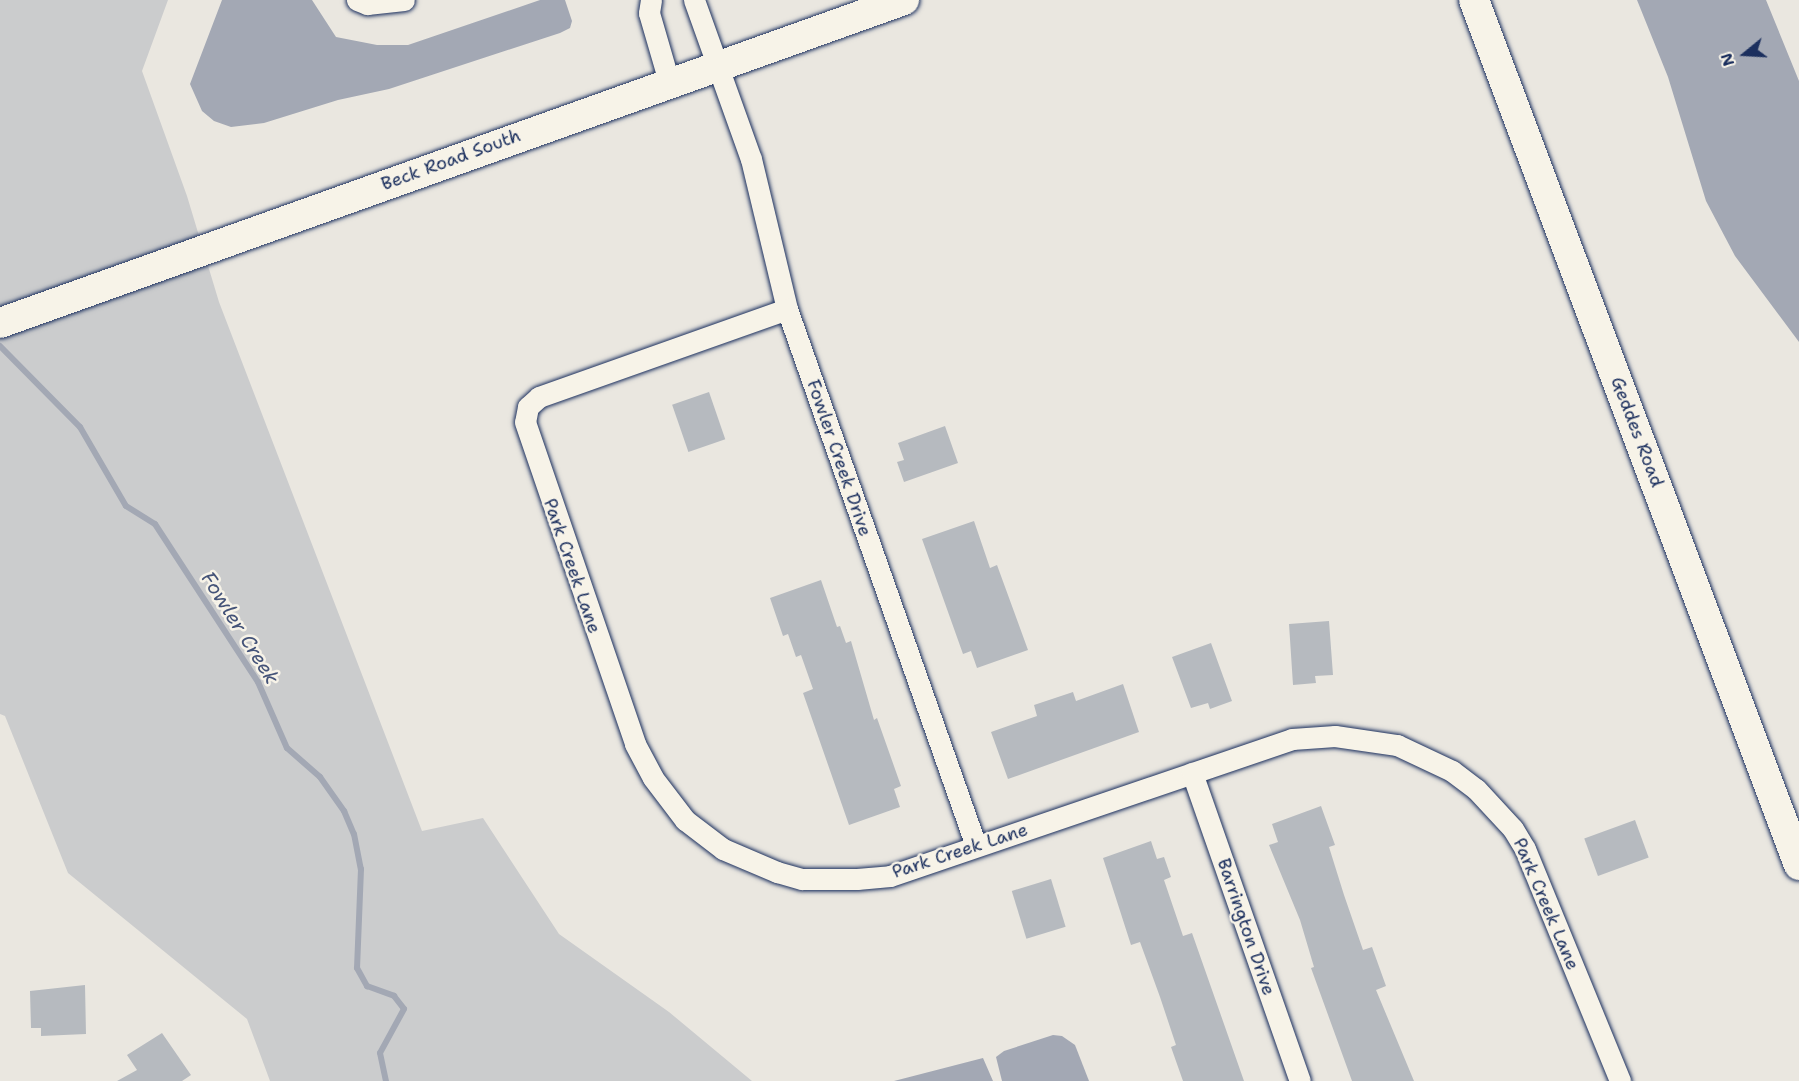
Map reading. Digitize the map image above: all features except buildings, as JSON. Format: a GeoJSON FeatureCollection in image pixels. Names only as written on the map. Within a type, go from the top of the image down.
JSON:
{"type":"FeatureCollection","features":[{"type":"Feature","properties":{"kind":"main road","name":"Beck Road South"},"geometry":{"type":"LineString","coordinates":[[7,320],[716,65],[904,0]]}},
{"type":"Feature","properties":{"kind":"main road","name":"Geddes Road"},"geometry":{"type":"LineString","coordinates":[[1474,0],[1799,865]]}},
{"type":"Feature","properties":{"kind":"street"},"geometry":{"type":"LineString","coordinates":[[357,0],[368,4],[404,0]]}},
{"type":"Feature","properties":{"kind":"street"},"geometry":{"type":"LineString","coordinates":[[651,0],[649,13],[669,82]]}},
{"type":"Feature","properties":{"kind":"street","name":"Fowler Creek Drive"},"geometry":{"type":"LineString","coordinates":[[694,0],[751,159],[787,309],[976,846]]}},
{"type":"Feature","properties":{"kind":"street","name":"Park Creek Lane"},"geometry":{"type":"LineString","coordinates":[[787,309],[548,394],[528,407],[525,422],[531,446],[625,718],[653,778],[685,820],[723,849],[777,872],[827,881],[890,876],[1192,773],[1266,745],[1335,736],[1397,745],[1452,771],[1495,808],[1525,849],[1620,1081]]}},
{"type":"Feature","properties":{"kind":"street","name":"Barrington Drive"},"geometry":{"type":"LineString","coordinates":[[1192,773],[1300,1081]]}},
{"type":"Feature","properties":{"kind":"shaded area"},"geometry":{"type":"Polygon","coordinates":[[[0,0],[168,0],[142,71],[187,196],[219,302],[422,831],[483,818],[559,934],[669,1012],[752,1081],[270,1081],[247,1019],[68,873],[5,716],[0,714],[0,0]]]}},
{"type":"Feature","properties":{"kind":"shaded area"},"geometry":{"type":"Polygon","coordinates":[[[222,0],[312,0],[336,37],[377,45],[408,45],[540,0],[565,0],[572,21],[570,28],[560,33],[389,89],[338,100],[264,123],[231,127],[214,121],[202,111],[190,84],[222,0]]]}},
{"type":"Feature","properties":{"kind":"shaded area"},"geometry":{"type":"Polygon","coordinates":[[[1637,0],[1766,0],[1799,81],[1799,342],[1735,256],[1706,201],[1668,77],[1637,0]]]}},
{"type":"Feature","properties":{"kind":"shaded area"},"geometry":{"type":"Polygon","coordinates":[[[1053,1035],[1062,1036],[1075,1045],[1089,1081],[1002,1081],[996,1057],[1004,1051],[1053,1035]]]}},
{"type":"Feature","properties":{"kind":"shaded area"},"geometry":{"type":"Polygon","coordinates":[[[983,1058],[993,1081],[894,1081],[983,1058]]]}},
{"type":"Feature","properties":{"kind":"waterway","name":"Fowler Creek"},"geometry":{"type":"LineString","coordinates":[[0,346],[80,427],[126,506],[155,524],[258,682],[287,748],[320,777],[344,811],[354,834],[361,869],[357,968],[367,986],[394,996],[404,1009],[380,1053],[386,1081]]}}]}
